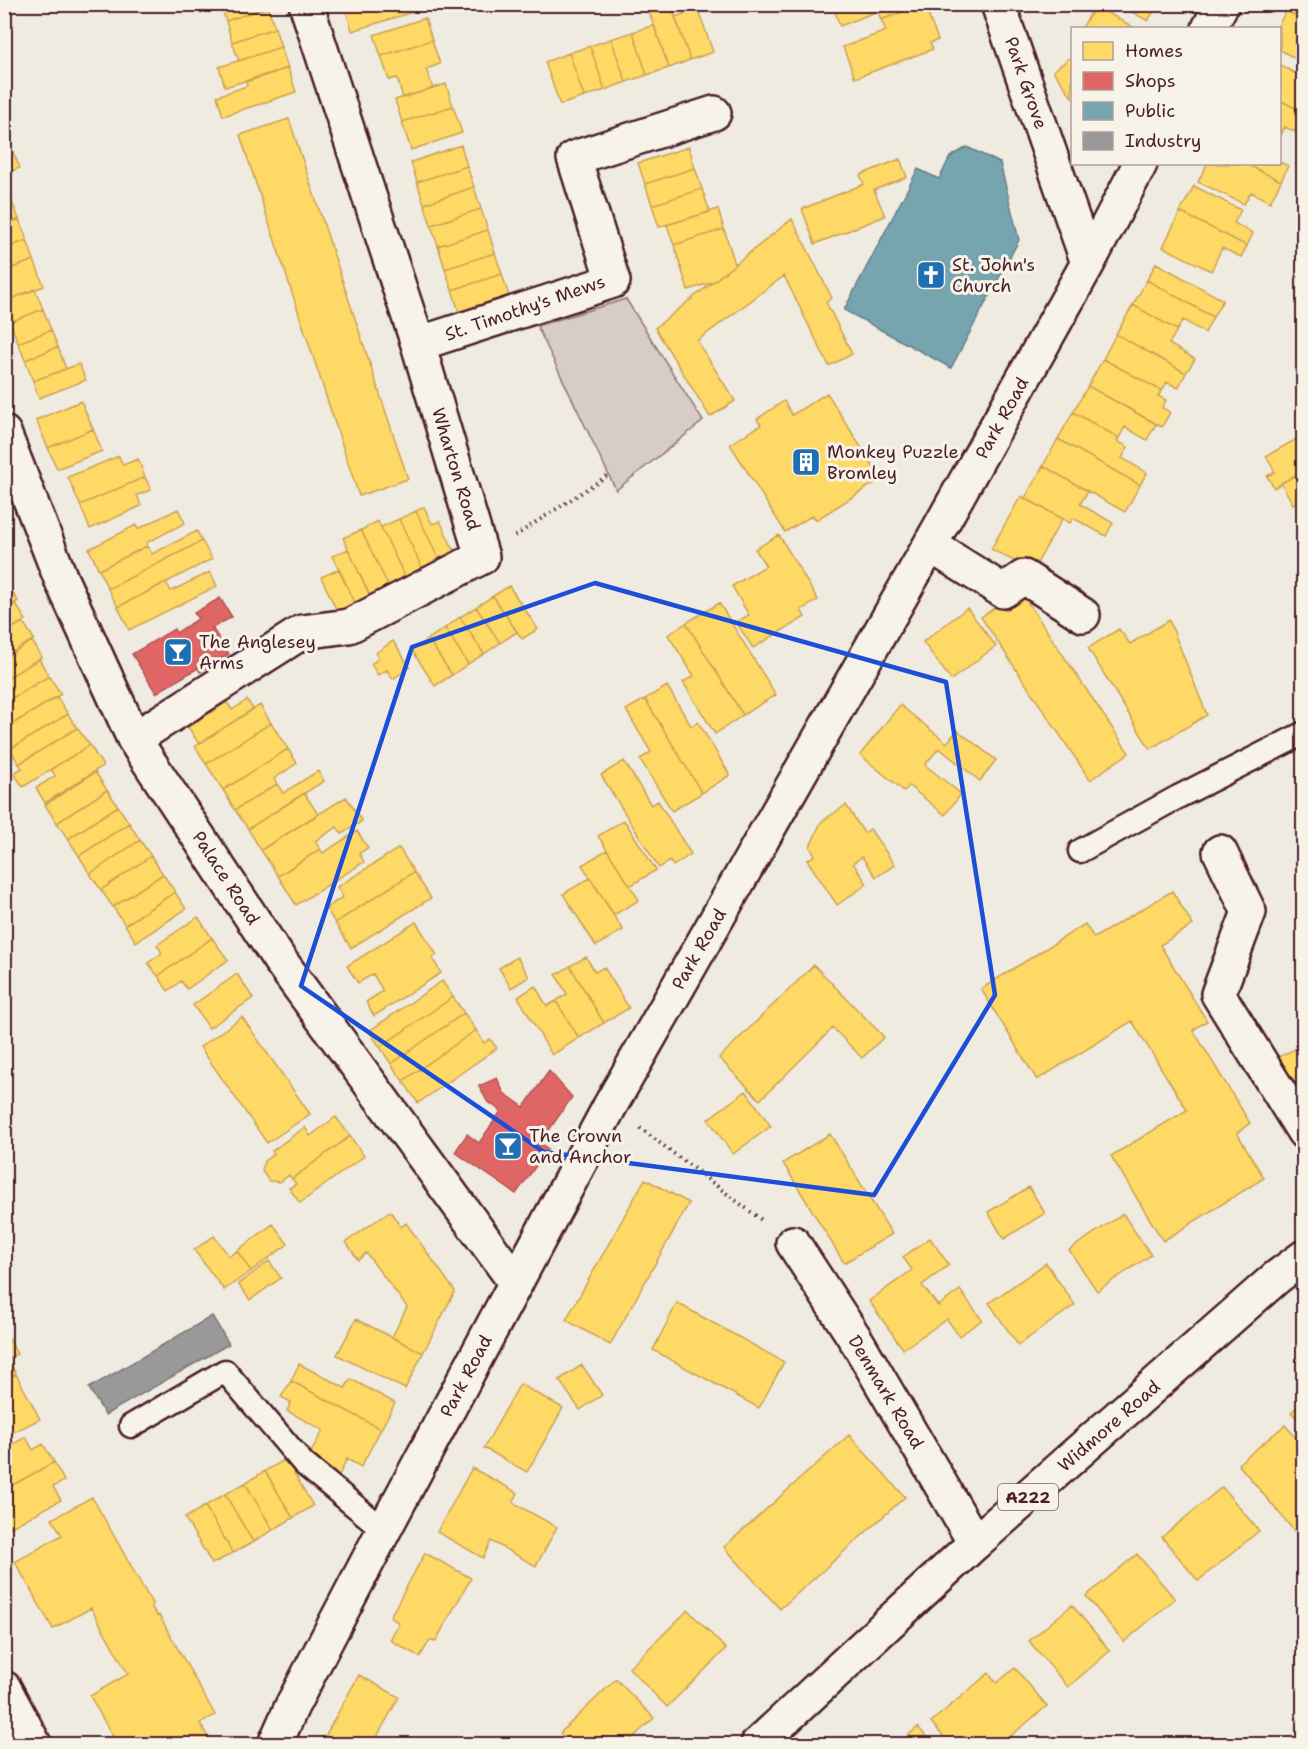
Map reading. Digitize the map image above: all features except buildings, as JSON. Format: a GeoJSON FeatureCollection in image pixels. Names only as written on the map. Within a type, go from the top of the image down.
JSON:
{"type":"FeatureCollection","features":[{"type":"Feature","properties":{"kind":"street","name":"Wharton Road"},"geometry":{"type":"LineString","coordinates":[[306,4],[418,344],[482,557]]}},
{"type":"Feature","properties":{"kind":"street","name":"Park Grove"},"geometry":{"type":"LineString","coordinates":[[998,4],[1088,263]]}},
{"type":"Feature","properties":{"kind":"street"},"geometry":{"type":"LineString","coordinates":[[1210,27],[1222,4]]}},
{"type":"Feature","properties":{"kind":"street","name":"St. Timothy's Mews"},"geometry":{"type":"LineString","coordinates":[[418,344],[613,281],[574,158],[714,114]]}},
{"type":"Feature","properties":{"kind":"street","name":"Park Road"},"geometry":{"type":"LineString","coordinates":[[275,1744],[292,1706],[384,1530],[610,1106],[930,545],[1088,263],[1139,165]]}},
{"type":"Feature","properties":{"kind":"street","name":"Palace Road"},"geometry":{"type":"LineString","coordinates":[[4,433],[61,579],[134,739],[279,959],[516,1283]]}},
{"type":"Feature","properties":{"kind":"street"},"geometry":{"type":"LineString","coordinates":[[930,545],[1003,591],[1024,577],[1083,615]]}},
{"type":"Feature","properties":{"kind":"street"},"geometry":{"type":"LineString","coordinates":[[134,739],[302,632],[349,627],[482,557]]}},
{"type":"Feature","properties":{"kind":"street"},"geometry":{"type":"LineString","coordinates":[[1220,852],[1249,912],[1218,994],[1304,1132]]}},
{"type":"Feature","properties":{"kind":"street","name":"Denmark Road"},"geometry":{"type":"LineString","coordinates":[[793,1243],[858,1343],[975,1543]]}},
{"type":"Feature","properties":{"kind":"street","name":"Widmore Road"},"geometry":{"type":"LineString","coordinates":[[758,1744],[975,1543],[1277,1277],[1304,1257]]}},
{"type":"Feature","properties":{"kind":"street"},"geometry":{"type":"LineString","coordinates":[[4,1688],[34,1744]]}},
{"type":"Feature","properties":{"kind":"lane"},"geometry":{"type":"LineString","coordinates":[[1080,850],[1304,733]]}},
{"type":"Feature","properties":{"kind":"lane"},"geometry":{"type":"LineString","coordinates":[[131,1426],[225,1371],[304,1464],[384,1530]]}},
{"type":"Feature","properties":{"kind":"path"},"geometry":{"type":"LineString","coordinates":[[482,557],[610,474]]}},
{"type":"Feature","properties":{"kind":"path"},"geometry":{"type":"LineString","coordinates":[[610,1106],[793,1243]]}},
{"type":"Feature","properties":{"kind":"highlighted area"},"geometry":{"type":"Polygon","coordinates":[[[595,583],[946,682],[995,995],[874,1195],[544,1152],[301,986],[412,647],[595,583]]]}},
{"type":"Feature","properties":{"kind":"shaded area"},"geometry":{"type":"Polygon","coordinates":[[[626,299],[703,421],[616,490],[537,326],[626,299]]]}},
{"type":"Feature","properties":{"kind":"place","name":"St. John's Church"},"geometry":{"type":"Point","coordinates":[931,275]}},
{"type":"Feature","properties":{"kind":"place","name":"Monkey Puzzle Bromley"},"geometry":{"type":"Point","coordinates":[806,462]}},
{"type":"Feature","properties":{"kind":"place","name":"The Anglesey Arms"},"geometry":{"type":"Point","coordinates":[178,652]}},
{"type":"Feature","properties":{"kind":"place","name":"The Crown and Anchor"},"geometry":{"type":"Point","coordinates":[508,1146]}}]}
